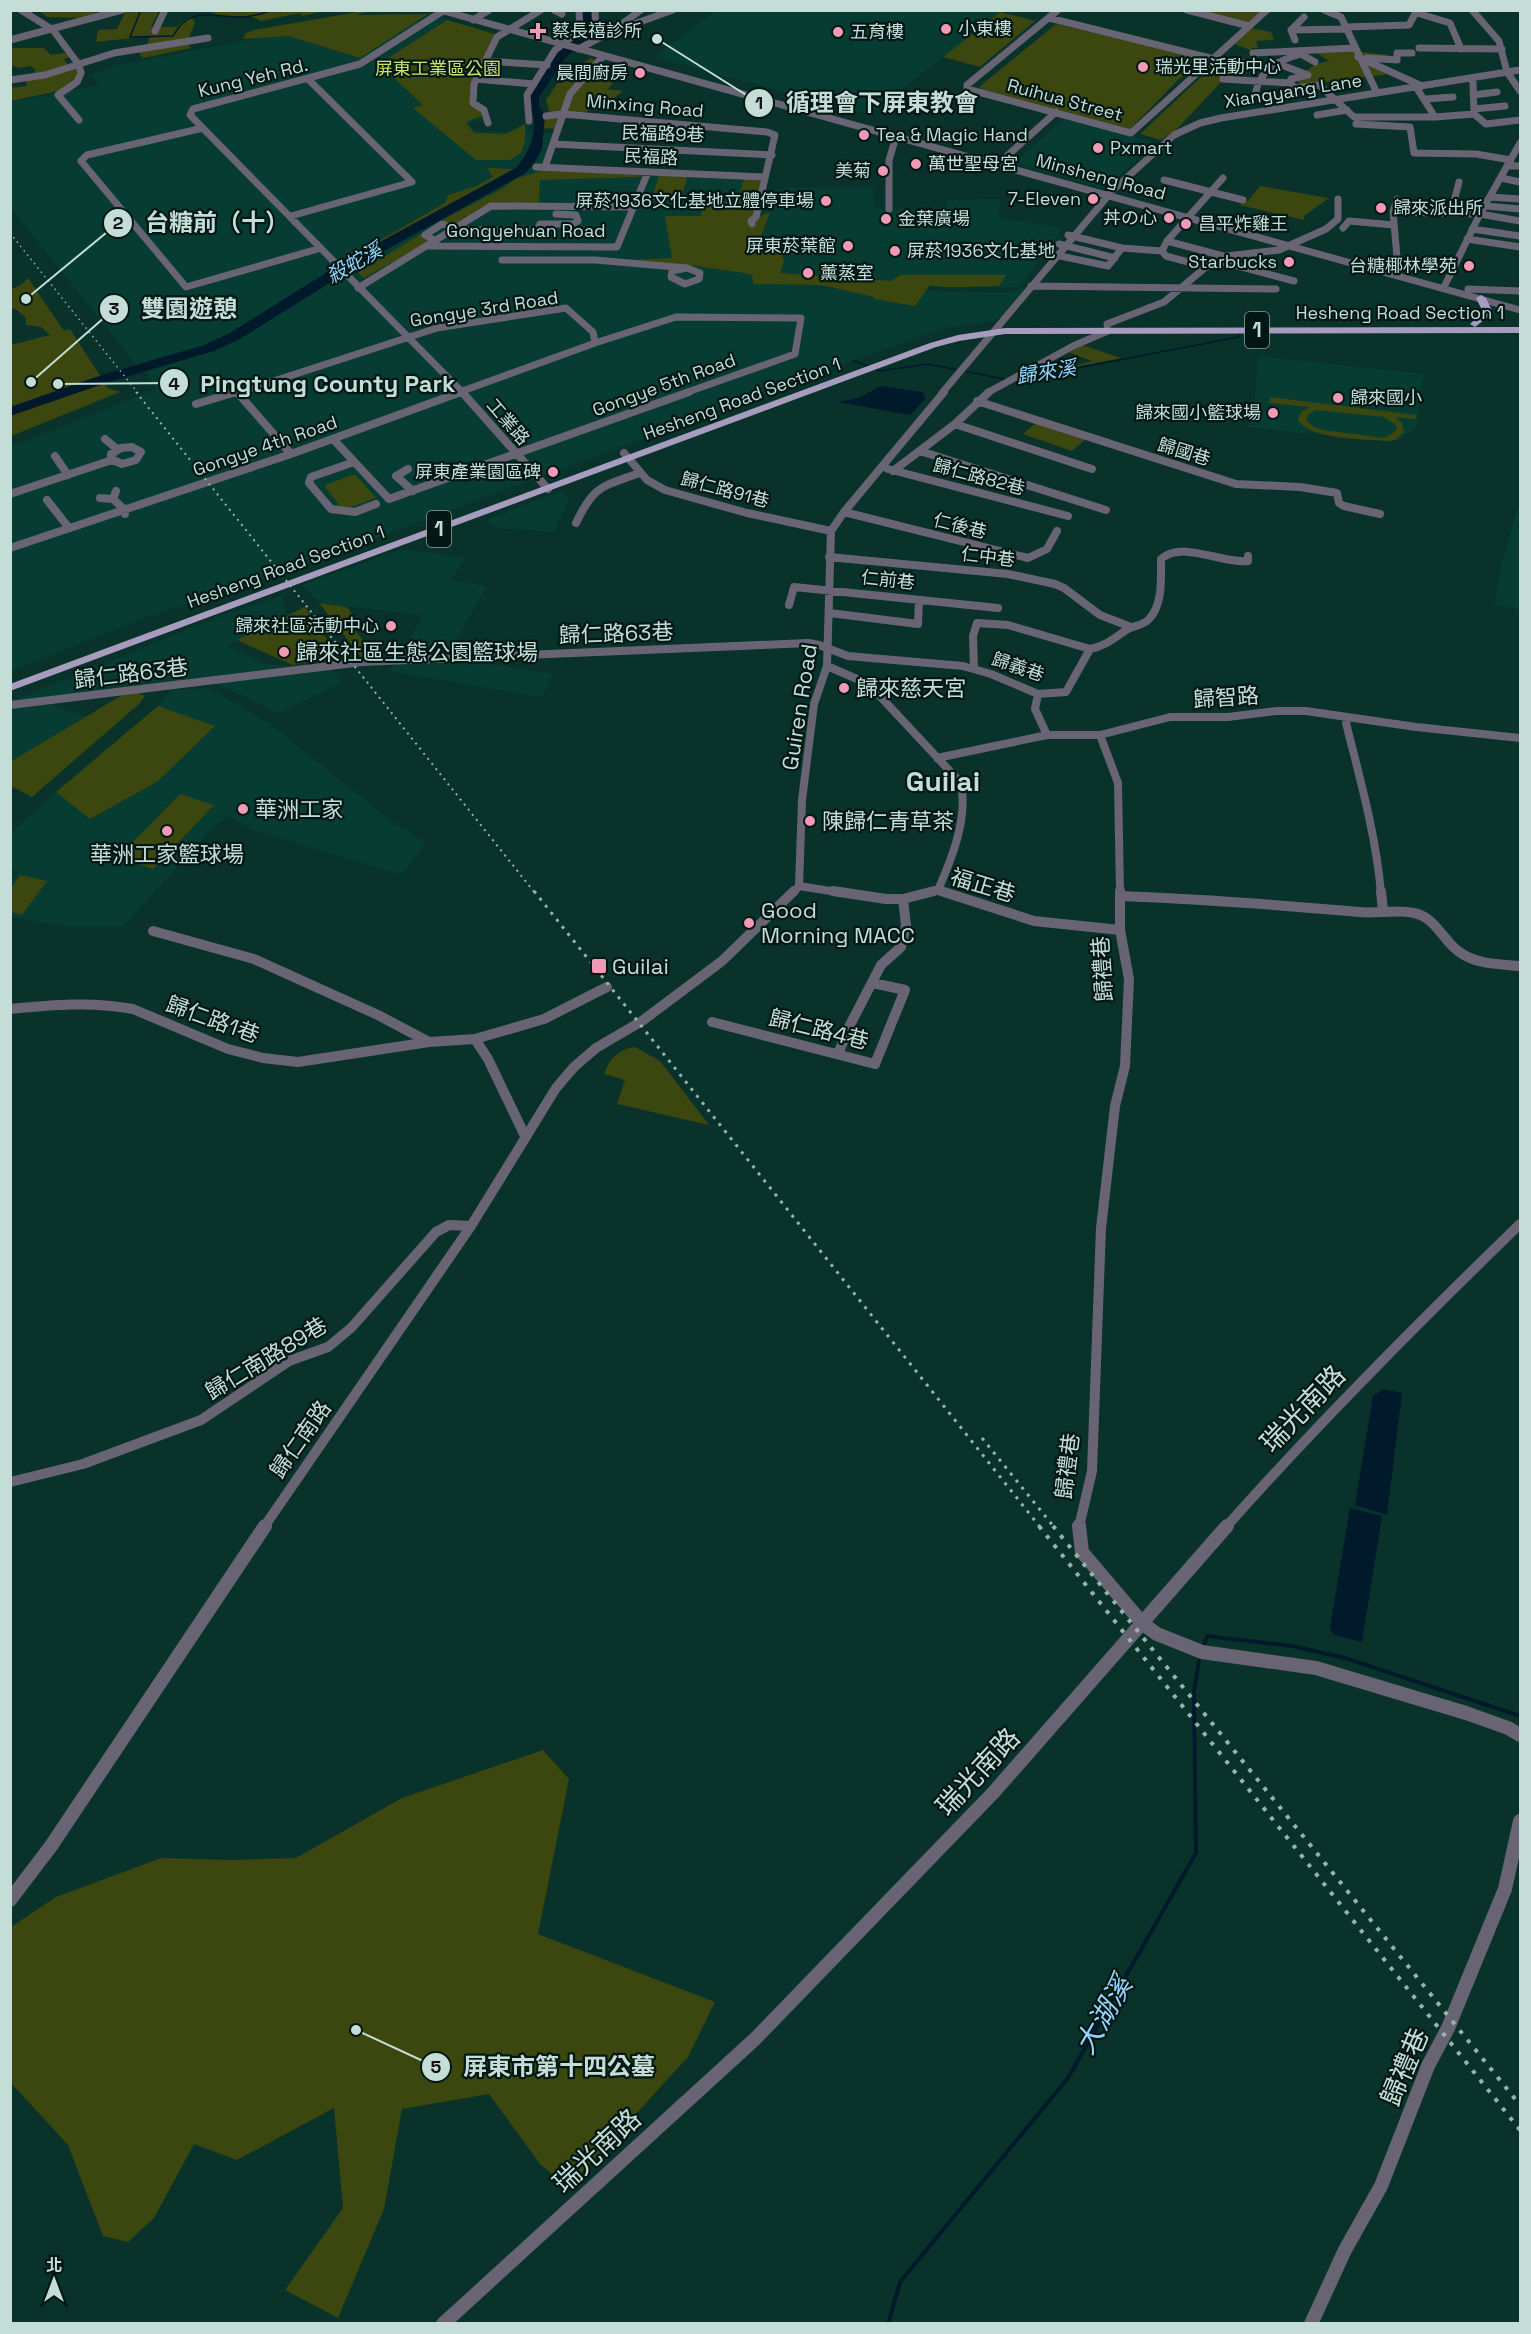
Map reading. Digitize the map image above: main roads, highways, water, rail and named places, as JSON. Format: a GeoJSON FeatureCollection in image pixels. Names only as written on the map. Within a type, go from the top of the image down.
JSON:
{"type":"FeatureCollection","features":[{"type":"Feature","properties":{"kind":"main road"},"geometry":{"type":"LineString","coordinates":[[1476,324],[1488,313],[1481,298]]}},
{"type":"Feature","properties":{"kind":"main road","name":"Hesheng Road Section 1"},"geometry":{"type":"LineString","coordinates":[[10,679],[545,486],[866,367],[933,345],[997,329],[1521,324]]}},
{"type":"Feature","properties":{"kind":"main road","name":"Hesheng Road Section 1"},"geometry":{"type":"LineString","coordinates":[[1107,327],[1521,330]]}},
{"type":"Feature","properties":{"kind":"main road","name":"Hesheng Road Section 1"},"geometry":{"type":"LineString","coordinates":[[10,688],[545,486]]}},
{"type":"Feature","properties":{"kind":"water"},"geometry":{"type":"Polygon","coordinates":[[[881,386],[922,392],[926,398],[910,415],[838,402],[858,398],[881,386]]]}},
{"type":"Feature","properties":{"kind":"water"},"geometry":{"type":"Polygon","coordinates":[[[1384,1389],[1402,1393],[1387,1515],[1355,1505],[1373,1396],[1384,1389]]]}},
{"type":"Feature","properties":{"kind":"water"},"geometry":{"type":"Polygon","coordinates":[[[1350,1508],[1382,1516],[1362,1642],[1334,1635],[1330,1628],[1350,1508]]]}},
{"type":"Feature","properties":{"kind":"waterway"},"geometry":{"type":"LineString","coordinates":[[141,10],[130,37],[173,36],[180,26],[194,16],[244,17],[272,10]]}},
{"type":"Feature","properties":{"kind":"waterway","name":"殺蛇溪"},"geometry":{"type":"LineString","coordinates":[[10,412],[107,378],[209,348],[235,336],[350,264],[520,171],[530,161],[536,149],[539,116],[533,106],[533,97],[562,55],[587,33],[586,10]]}},
{"type":"Feature","properties":{"kind":"waterway","name":"歸來溪"},"geometry":{"type":"LineString","coordinates":[[1015,380],[1239,337],[1239,334]]}},
{"type":"Feature","properties":{"kind":"waterway","name":"歸來溪"},"geometry":{"type":"LineString","coordinates":[[853,360],[880,371],[928,364],[1009,380]]}},
{"type":"Feature","properties":{"kind":"waterway","name":"大湖溪"},"geometry":{"type":"LineString","coordinates":[[1203,1648],[1207,1636],[1292,1646],[1345,1658],[1520,1716]]}},
{"type":"Feature","properties":{"kind":"waterway","name":"大湖溪"},"geometry":{"type":"LineString","coordinates":[[888,2324],[900,2282],[1068,2078],[1196,1853],[1194,1691],[1199,1661]]}},
{"type":"Feature","properties":{"kind":"railway"},"geometry":{"type":"LineString","coordinates":[[10,233],[138,393]]}},
{"type":"Feature","properties":{"kind":"railway"},"geometry":{"type":"LineString","coordinates":[[136,392],[535,893]]}},
{"type":"Feature","properties":{"kind":"railway"},"geometry":{"type":"LineString","coordinates":[[534,891],[1040,1527]]}},
{"type":"Feature","properties":{"kind":"railway"},"geometry":{"type":"LineString","coordinates":[[982,1438],[1054,1527]]}},
{"type":"Feature","properties":{"kind":"railway"},"geometry":{"type":"LineString","coordinates":[[1039,1526],[1520,2130]]}},
{"type":"Feature","properties":{"kind":"railway"},"geometry":{"type":"LineString","coordinates":[[1053,1526],[1520,2105]]}},
{"type":"Feature","properties":{"kind":"place","name":"小東樓"},"geometry":{"type":"Point","coordinates":[946,29]}},
{"type":"Feature","properties":{"kind":"place","name":"蔡長禧診所"},"geometry":{"type":"Point","coordinates":[538,31]}},
{"type":"Feature","properties":{"kind":"place","name":"五育樓"},"geometry":{"type":"Point","coordinates":[838,32]}},
{"type":"Feature","properties":{"kind":"place","name":"循理會下屏東教會"},"geometry":{"type":"Point","coordinates":[657,39]}},
{"type":"Feature","properties":{"kind":"place","name":"瑞光里活動中心"},"geometry":{"type":"Point","coordinates":[1143,67]}},
{"type":"Feature","properties":{"kind":"place","name":"晨間廚房"},"geometry":{"type":"Point","coordinates":[640,73]}},
{"type":"Feature","properties":{"kind":"place","name":"Tea & Magic Hand"},"geometry":{"type":"Point","coordinates":[864,135]}},
{"type":"Feature","properties":{"kind":"place","name":"Pxmart"},"geometry":{"type":"Point","coordinates":[1098,148]}},
{"type":"Feature","properties":{"kind":"place","name":"萬世聖母宮"},"geometry":{"type":"Point","coordinates":[916,164]}},
{"type":"Feature","properties":{"kind":"place","name":"美菊"},"geometry":{"type":"Point","coordinates":[883,171]}},
{"type":"Feature","properties":{"kind":"place","name":"7-Eleven"},"geometry":{"type":"Point","coordinates":[1093,199]}},
{"type":"Feature","properties":{"kind":"place","name":"屏菸1936文化基地立體停車場"},"geometry":{"type":"Point","coordinates":[826,201]}},
{"type":"Feature","properties":{"kind":"place","name":"歸來派出所"},"geometry":{"type":"Point","coordinates":[1381,208]}},
{"type":"Feature","properties":{"kind":"place","name":"丼の心"},"geometry":{"type":"Point","coordinates":[1169,218]}},
{"type":"Feature","properties":{"kind":"place","name":"金葉廣場"},"geometry":{"type":"Point","coordinates":[886,219]}},
{"type":"Feature","properties":{"kind":"place","name":"昌平炸雞王"},"geometry":{"type":"Point","coordinates":[1186,224]}},
{"type":"Feature","properties":{"kind":"place","name":"屏東菸葉館"},"geometry":{"type":"Point","coordinates":[848,246]}},
{"type":"Feature","properties":{"kind":"place","name":"屏菸1936文化基地"},"geometry":{"type":"Point","coordinates":[895,251]}},
{"type":"Feature","properties":{"kind":"place","name":"Starbucks"},"geometry":{"type":"Point","coordinates":[1289,262]}},
{"type":"Feature","properties":{"kind":"place","name":"台糖椰林學苑"},"geometry":{"type":"Point","coordinates":[1469,266]}},
{"type":"Feature","properties":{"kind":"place","name":"薰蒸室"},"geometry":{"type":"Point","coordinates":[808,273]}},
{"type":"Feature","properties":{"kind":"place","name":"台糖前（十）"},"geometry":{"type":"Point","coordinates":[26,299]}},
{"type":"Feature","properties":{"kind":"place","name":"雙園遊憩"},"geometry":{"type":"Point","coordinates":[31,382]}},
{"type":"Feature","properties":{"kind":"place","name":"Pingtung County Park"},"geometry":{"type":"Point","coordinates":[58,384]}},
{"type":"Feature","properties":{"kind":"place","name":"歸來國小"},"geometry":{"type":"Point","coordinates":[1338,398]}},
{"type":"Feature","properties":{"kind":"place","name":"歸來國小籃球場"},"geometry":{"type":"Point","coordinates":[1273,413]}},
{"type":"Feature","properties":{"kind":"place","name":"屏東產業園區碑"},"geometry":{"type":"Point","coordinates":[553,472]}},
{"type":"Feature","properties":{"kind":"place","name":"歸來社區活動中心"},"geometry":{"type":"Point","coordinates":[391,626]}},
{"type":"Feature","properties":{"kind":"place","name":"歸來社區生態公園籃球場"},"geometry":{"type":"Point","coordinates":[284,652]}},
{"type":"Feature","properties":{"kind":"place","name":"歸來慈天宮"},"geometry":{"type":"Point","coordinates":[844,688]}},
{"type":"Feature","properties":{"kind":"place","name":"華洲工家"},"geometry":{"type":"Point","coordinates":[243,809]}},
{"type":"Feature","properties":{"kind":"place","name":"陳歸仁青草茶"},"geometry":{"type":"Point","coordinates":[810,821]}},
{"type":"Feature","properties":{"kind":"place","name":"華洲工家籃球場"},"geometry":{"type":"Point","coordinates":[167,831]}},
{"type":"Feature","properties":{"kind":"place","name":"Good Morning MACC"},"geometry":{"type":"Point","coordinates":[749,923]}},
{"type":"Feature","properties":{"kind":"place","name":"Guilai"},"geometry":{"type":"Point","coordinates":[599,966]}},
{"type":"Feature","properties":{"kind":"place","name":"屏東市第十四公墓"},"geometry":{"type":"Point","coordinates":[356,2030]}},
{"type":"Feature","properties":{"kind":"district","name":"Guilai"},"geometry":{"type":"Point","coordinates":[943,781]}},
{"type":"Feature","properties":{"kind":"park label","name":"屏東工業區公園"},"geometry":{"type":"Point","coordinates":[438,69]}}]}
